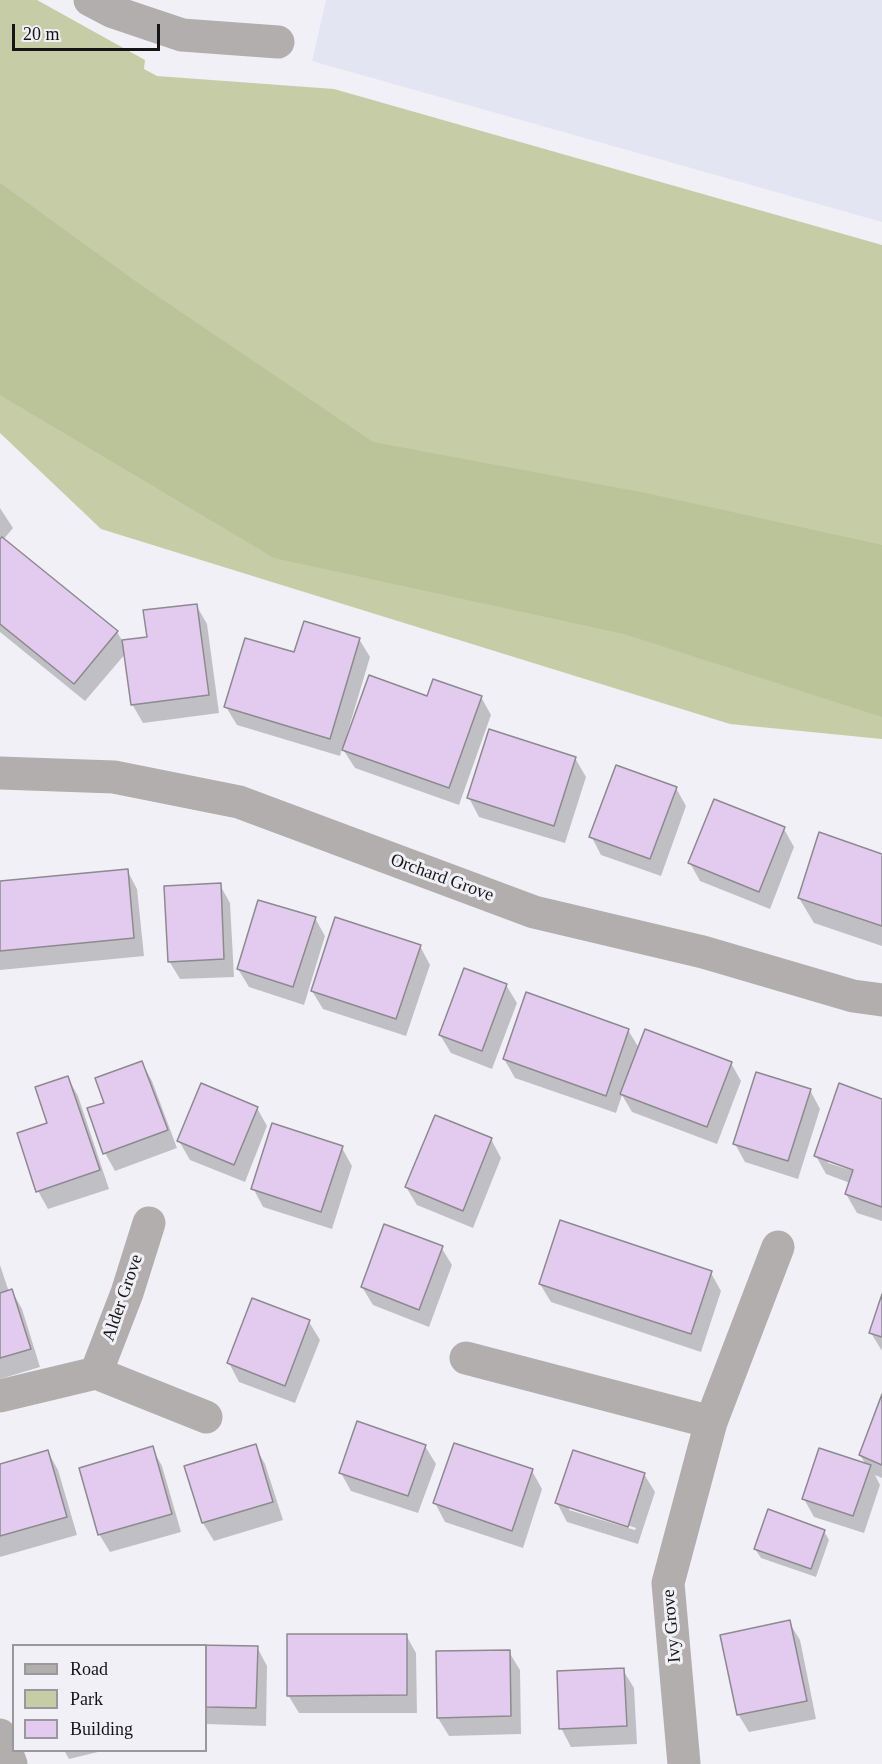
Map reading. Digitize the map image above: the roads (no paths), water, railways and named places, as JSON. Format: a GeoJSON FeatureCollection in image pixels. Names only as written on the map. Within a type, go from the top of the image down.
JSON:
{"type":"FeatureCollection","features":[{"type":"Feature","properties":{"kind":"street"},"geometry":{"type":"LineString","coordinates":[[90,0],[111,12],[182,36],[278,42]]}},
{"type":"Feature","properties":{"kind":"street","name":"Orchard Grove"},"geometry":{"type":"LineString","coordinates":[[0,773],[114,777],[239,802],[534,912],[704,952],[854,996],[882,1000]]}},
{"type":"Feature","properties":{"kind":"street","name":"Alder Grove"},"geometry":{"type":"LineString","coordinates":[[96,1372],[127,1293],[149,1223]]}},
{"type":"Feature","properties":{"kind":"street","name":"Ivy Grove"},"geometry":{"type":"LineString","coordinates":[[684,1764],[668,1583],[711,1422],[778,1247]]}},
{"type":"Feature","properties":{"kind":"street"},"geometry":{"type":"LineString","coordinates":[[466,1358],[711,1422]]}},
{"type":"Feature","properties":{"kind":"street"},"geometry":{"type":"LineString","coordinates":[[0,1396],[96,1372],[206,1417]]}},
{"type":"Feature","properties":{"kind":"street"},"geometry":{"type":"LineString","coordinates":[[0,1735],[11,1764]]}}]}
